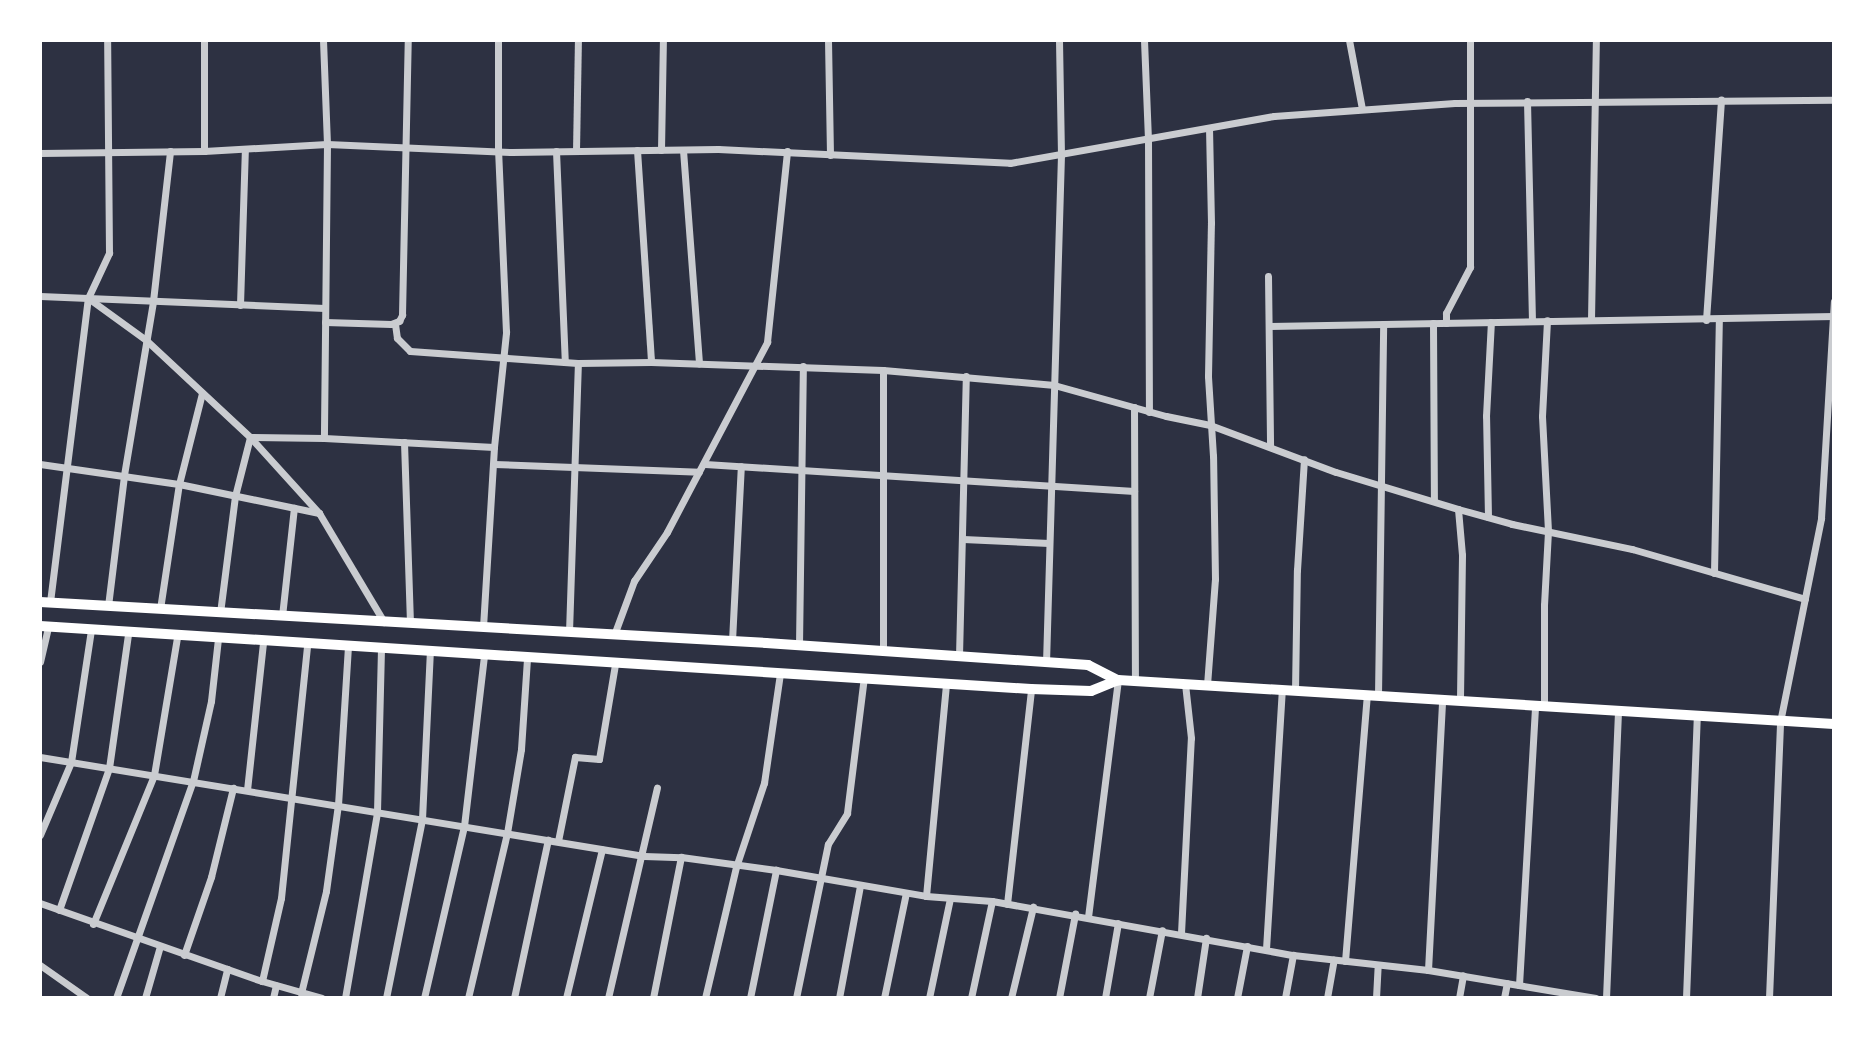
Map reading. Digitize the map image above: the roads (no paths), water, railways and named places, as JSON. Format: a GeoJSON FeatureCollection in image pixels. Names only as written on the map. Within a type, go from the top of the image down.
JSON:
{"type":"FeatureCollection","features":[{"type":"Feature","properties":{"kind":"main road"},"geometry":{"type":"LineString","coordinates":[[45,602],[799,645],[1088,665],[1118,680],[1697,718],[1834,724]]}},
{"type":"Feature","properties":{"kind":"main road"},"geometry":{"type":"LineString","coordinates":[[44,626],[128,634],[864,677],[1031,690],[1091,691],[1118,680]]}},
{"type":"Feature","properties":{"kind":"street"},"geometry":{"type":"LineString","coordinates":[[45,602],[67,467],[88,298],[109,253],[107,40]]}},
{"type":"Feature","properties":{"kind":"street"},"geometry":{"type":"LineString","coordinates":[[204,40],[204,151]]}},
{"type":"Feature","properties":{"kind":"street"},"geometry":{"type":"LineString","coordinates":[[323,40],[327,144],[324,438]]}},
{"type":"Feature","properties":{"kind":"street"},"geometry":{"type":"LineString","coordinates":[[408,40],[402,315],[395,324],[397,338],[410,351],[578,363],[699,363],[883,370],[1054,385],[1149,412],[1210,425],[1458,509],[1632,549],[1805,598]]}},
{"type":"Feature","properties":{"kind":"street"},"geometry":{"type":"LineString","coordinates":[[483,628],[494,447],[505,356],[505,286],[498,151],[498,40]]}},
{"type":"Feature","properties":{"kind":"street"},"geometry":{"type":"LineString","coordinates":[[576,151],[578,40]]}},
{"type":"Feature","properties":{"kind":"street"},"geometry":{"type":"LineString","coordinates":[[661,150],[663,40]]}},
{"type":"Feature","properties":{"kind":"street"},"geometry":{"type":"LineString","coordinates":[[828,40],[830,155]]}},
{"type":"Feature","properties":{"kind":"street"},"geometry":{"type":"LineString","coordinates":[[1046,663],[1061,155],[1059,40]]}},
{"type":"Feature","properties":{"kind":"street"},"geometry":{"type":"LineString","coordinates":[[1143,40],[1148,140],[1149,412]]}},
{"type":"Feature","properties":{"kind":"street"},"geometry":{"type":"LineString","coordinates":[[1349,40],[1362,109]]}},
{"type":"Feature","properties":{"kind":"street"},"geometry":{"type":"LineString","coordinates":[[1446,323],[1446,313],[1470,267],[1470,40]]}},
{"type":"Feature","properties":{"kind":"street"},"geometry":{"type":"LineString","coordinates":[[1591,320],[1596,40]]}},
{"type":"Feature","properties":{"kind":"street"},"geometry":{"type":"LineString","coordinates":[[1706,320],[1721,100]]}},
{"type":"Feature","properties":{"kind":"street"},"geometry":{"type":"LineString","coordinates":[[40,153],[246,150],[327,144],[498,151],[787,151],[1010,163],[1275,116],[1362,109],[1470,102],[1834,100]]}},
{"type":"Feature","properties":{"kind":"street"},"geometry":{"type":"LineString","coordinates":[[1527,101],[1532,321]]}},
{"type":"Feature","properties":{"kind":"street"},"geometry":{"type":"LineString","coordinates":[[1207,685],[1215,579],[1207,327],[1212,223],[1209,128]]}},
{"type":"Feature","properties":{"kind":"street"},"geometry":{"type":"LineString","coordinates":[[240,305],[246,150]]}},
{"type":"Feature","properties":{"kind":"street"},"geometry":{"type":"LineString","coordinates":[[636,150],[650,362]]}},
{"type":"Feature","properties":{"kind":"street"},"geometry":{"type":"LineString","coordinates":[[683,150],[699,363]]}},
{"type":"Feature","properties":{"kind":"street"},"geometry":{"type":"LineString","coordinates":[[108,606],[124,475],[153,301],[170,151]]}},
{"type":"Feature","properties":{"kind":"street"},"geometry":{"type":"LineString","coordinates":[[556,151],[565,362]]}},
{"type":"Feature","properties":{"kind":"street"},"geometry":{"type":"LineString","coordinates":[[614,635],[634,581],[667,532],[705,464],[767,342],[787,151]]}},
{"type":"Feature","properties":{"kind":"street"},"geometry":{"type":"LineString","coordinates":[[1268,275],[1270,446]]}},
{"type":"Feature","properties":{"kind":"street"},"geometry":{"type":"LineString","coordinates":[[40,296],[325,309]]}},
{"type":"Feature","properties":{"kind":"street"},"geometry":{"type":"LineString","coordinates":[[88,298],[146,340],[250,437],[319,513],[384,622]]}},
{"type":"Feature","properties":{"kind":"street"},"geometry":{"type":"LineString","coordinates":[[1769,998],[1780,722],[1821,518],[1834,301]]}},
{"type":"Feature","properties":{"kind":"street"},"geometry":{"type":"LineString","coordinates":[[1269,326],[1833,317]]}},
{"type":"Feature","properties":{"kind":"street"},"geometry":{"type":"LineString","coordinates":[[1519,985],[1539,706],[1548,531],[1542,416],[1547,320]]}},
{"type":"Feature","properties":{"kind":"street"},"geometry":{"type":"LineString","coordinates":[[1714,573],[1719,320]]}},
{"type":"Feature","properties":{"kind":"street"},"geometry":{"type":"LineString","coordinates":[[325,321],[395,324]]}},
{"type":"Feature","properties":{"kind":"street"},"geometry":{"type":"LineString","coordinates":[[1488,517],[1486,416],[1490,322]]}},
{"type":"Feature","properties":{"kind":"street"},"geometry":{"type":"LineString","coordinates":[[1433,323],[1434,501]]}},
{"type":"Feature","properties":{"kind":"street"},"geometry":{"type":"LineString","coordinates":[[1345,961],[1372,695],[1382,485],[1383,324]]}},
{"type":"Feature","properties":{"kind":"street"},"geometry":{"type":"LineString","coordinates":[[569,632],[578,363]]}},
{"type":"Feature","properties":{"kind":"street"},"geometry":{"type":"LineString","coordinates":[[799,645],[803,366]]}},
{"type":"Feature","properties":{"kind":"street"},"geometry":{"type":"LineString","coordinates":[[883,370],[883,651]]}},
{"type":"Feature","properties":{"kind":"street"},"geometry":{"type":"LineString","coordinates":[[959,656],[966,376]]}},
{"type":"Feature","properties":{"kind":"street"},"geometry":{"type":"LineString","coordinates":[[160,609],[179,484],[202,393]]}},
{"type":"Feature","properties":{"kind":"street"},"geometry":{"type":"LineString","coordinates":[[1134,407],[1135,681]]}},
{"type":"Feature","properties":{"kind":"street"},"geometry":{"type":"LineString","coordinates":[[250,437],[494,447]]}},
{"type":"Feature","properties":{"kind":"street"},"geometry":{"type":"LineString","coordinates":[[220,613],[235,496],[250,437]]}},
{"type":"Feature","properties":{"kind":"street"},"geometry":{"type":"LineString","coordinates":[[404,442],[410,624]]}},
{"type":"Feature","properties":{"kind":"street"},"geometry":{"type":"LineString","coordinates":[[1295,691],[1297,570],[1304,459]]}},
{"type":"Feature","properties":{"kind":"street"},"geometry":{"type":"LineString","coordinates":[[40,464],[179,484],[319,513]]}},
{"type":"Feature","properties":{"kind":"street"},"geometry":{"type":"LineString","coordinates":[[494,464],[699,472]]}},
{"type":"Feature","properties":{"kind":"street"},"geometry":{"type":"LineString","coordinates":[[705,464],[1134,491]]}},
{"type":"Feature","properties":{"kind":"street"},"geometry":{"type":"LineString","coordinates":[[732,641],[741,466]]}},
{"type":"Feature","properties":{"kind":"street"},"geometry":{"type":"LineString","coordinates":[[282,616],[295,508]]}},
{"type":"Feature","properties":{"kind":"street"},"geometry":{"type":"LineString","coordinates":[[1458,509],[1462,555],[1460,701]]}},
{"type":"Feature","properties":{"kind":"street"},"geometry":{"type":"LineString","coordinates":[[963,539],[1049,543]]}},
{"type":"Feature","properties":{"kind":"street"},"geometry":{"type":"LineString","coordinates":[[40,663],[44,626]]}},
{"type":"Feature","properties":{"kind":"street"},"geometry":{"type":"LineString","coordinates":[[40,835],[71,762],[91,630]]}},
{"type":"Feature","properties":{"kind":"street"},"geometry":{"type":"LineString","coordinates":[[59,911],[109,768],[128,634]]}},
{"type":"Feature","properties":{"kind":"street"},"geometry":{"type":"LineString","coordinates":[[93,924],[154,775],[177,636]]}},
{"type":"Feature","properties":{"kind":"street"},"geometry":{"type":"LineString","coordinates":[[116,998],[193,781],[211,701],[218,639]]}},
{"type":"Feature","properties":{"kind":"street"},"geometry":{"type":"LineString","coordinates":[[247,790],[263,642]]}},
{"type":"Feature","properties":{"kind":"street"},"geometry":{"type":"LineString","coordinates":[[262,981],[281,898],[307,645]]}},
{"type":"Feature","properties":{"kind":"street"},"geometry":{"type":"LineString","coordinates":[[301,993],[326,891],[338,805],[348,647]]}},
{"type":"Feature","properties":{"kind":"street"},"geometry":{"type":"LineString","coordinates":[[345,998],[377,811],[382,649]]}},
{"type":"Feature","properties":{"kind":"street"},"geometry":{"type":"LineString","coordinates":[[386,998],[422,819],[430,652]]}},
{"type":"Feature","properties":{"kind":"street"},"geometry":{"type":"LineString","coordinates":[[424,998],[464,826],[484,655]]}},
{"type":"Feature","properties":{"kind":"street"},"geometry":{"type":"LineString","coordinates":[[468,998],[507,833],[521,749],[527,659]]}},
{"type":"Feature","properties":{"kind":"street"},"geometry":{"type":"LineString","coordinates":[[558,841],[575,757],[599,759],[615,664]]}},
{"type":"Feature","properties":{"kind":"street"},"geometry":{"type":"LineString","coordinates":[[705,998],[736,867],[764,783],[780,673]]}},
{"type":"Feature","properties":{"kind":"street"},"geometry":{"type":"LineString","coordinates":[[796,998],[828,845],[847,813],[864,677]]}},
{"type":"Feature","properties":{"kind":"street"},"geometry":{"type":"LineString","coordinates":[[1088,917],[1118,680]]}},
{"type":"Feature","properties":{"kind":"street"},"geometry":{"type":"LineString","coordinates":[[926,896],[946,683]]}},
{"type":"Feature","properties":{"kind":"street"},"geometry":{"type":"LineString","coordinates":[[1181,933],[1191,738],[1185,684]]}},
{"type":"Feature","properties":{"kind":"street"},"geometry":{"type":"LineString","coordinates":[[1007,904],[1031,690]]}},
{"type":"Feature","properties":{"kind":"street"},"geometry":{"type":"LineString","coordinates":[[1266,950],[1282,690]]}},
{"type":"Feature","properties":{"kind":"street"},"geometry":{"type":"LineString","coordinates":[[1428,970],[1442,700]]}},
{"type":"Feature","properties":{"kind":"street"},"geometry":{"type":"LineString","coordinates":[[1606,998],[1618,712]]}},
{"type":"Feature","properties":{"kind":"street"},"geometry":{"type":"LineString","coordinates":[[1686,998],[1697,718]]}},
{"type":"Feature","properties":{"kind":"street"},"geometry":{"type":"LineString","coordinates":[[40,757],[644,856],[681,857],[926,896],[1033,907],[1293,955],[1428,970],[1519,985],[1546,994],[1591,997]]}},
{"type":"Feature","properties":{"kind":"street"},"geometry":{"type":"LineString","coordinates":[[184,955],[211,877],[233,788]]}},
{"type":"Feature","properties":{"kind":"street"},"geometry":{"type":"LineString","coordinates":[[608,998],[644,856],[657,788]]}},
{"type":"Feature","properties":{"kind":"street"},"geometry":{"type":"LineString","coordinates":[[514,998],[548,840]]}},
{"type":"Feature","properties":{"kind":"street"},"geometry":{"type":"LineString","coordinates":[[566,998],[602,849]]}},
{"type":"Feature","properties":{"kind":"street"},"geometry":{"type":"LineString","coordinates":[[653,998],[681,857]]}},
{"type":"Feature","properties":{"kind":"street"},"geometry":{"type":"LineString","coordinates":[[750,998],[776,870]]}},
{"type":"Feature","properties":{"kind":"street"},"geometry":{"type":"LineString","coordinates":[[839,998],[860,886]]}},
{"type":"Feature","properties":{"kind":"street"},"geometry":{"type":"LineString","coordinates":[[884,998],[906,893]]}},
{"type":"Feature","properties":{"kind":"street"},"geometry":{"type":"LineString","coordinates":[[929,998],[950,898]]}},
{"type":"Feature","properties":{"kind":"street"},"geometry":{"type":"LineString","coordinates":[[971,998],[992,901]]}},
{"type":"Feature","properties":{"kind":"street"},"geometry":{"type":"LineString","coordinates":[[40,903],[184,955],[321,998]]}},
{"type":"Feature","properties":{"kind":"street"},"geometry":{"type":"LineString","coordinates":[[1011,998],[1033,907]]}},
{"type":"Feature","properties":{"kind":"street"},"geometry":{"type":"LineString","coordinates":[[1059,998],[1075,915]]}},
{"type":"Feature","properties":{"kind":"street"},"geometry":{"type":"LineString","coordinates":[[1105,998],[1118,923]]}},
{"type":"Feature","properties":{"kind":"street"},"geometry":{"type":"LineString","coordinates":[[1149,998],[1162,930]]}},
{"type":"Feature","properties":{"kind":"street"},"geometry":{"type":"LineString","coordinates":[[1197,998],[1206,938]]}},
{"type":"Feature","properties":{"kind":"street"},"geometry":{"type":"LineString","coordinates":[[145,998],[160,946]]}},
{"type":"Feature","properties":{"kind":"street"},"geometry":{"type":"LineString","coordinates":[[1237,998],[1247,946]]}},
{"type":"Feature","properties":{"kind":"street"},"geometry":{"type":"LineString","coordinates":[[1285,998],[1293,955]]}},
{"type":"Feature","properties":{"kind":"street"},"geometry":{"type":"LineString","coordinates":[[1327,998],[1334,960]]}},
{"type":"Feature","properties":{"kind":"street"},"geometry":{"type":"LineString","coordinates":[[40,965],[87,998]]}},
{"type":"Feature","properties":{"kind":"street"},"geometry":{"type":"LineString","coordinates":[[1376,998],[1378,965]]}},
{"type":"Feature","properties":{"kind":"street"},"geometry":{"type":"LineString","coordinates":[[220,998],[227,969]]}},
{"type":"Feature","properties":{"kind":"street"},"geometry":{"type":"LineString","coordinates":[[1459,998],[1463,975]]}},
{"type":"Feature","properties":{"kind":"street"},"geometry":{"type":"LineString","coordinates":[[1504,998],[1507,983]]}},
{"type":"Feature","properties":{"kind":"street"},"geometry":{"type":"LineString","coordinates":[[273,998],[276,985]]}}]}
